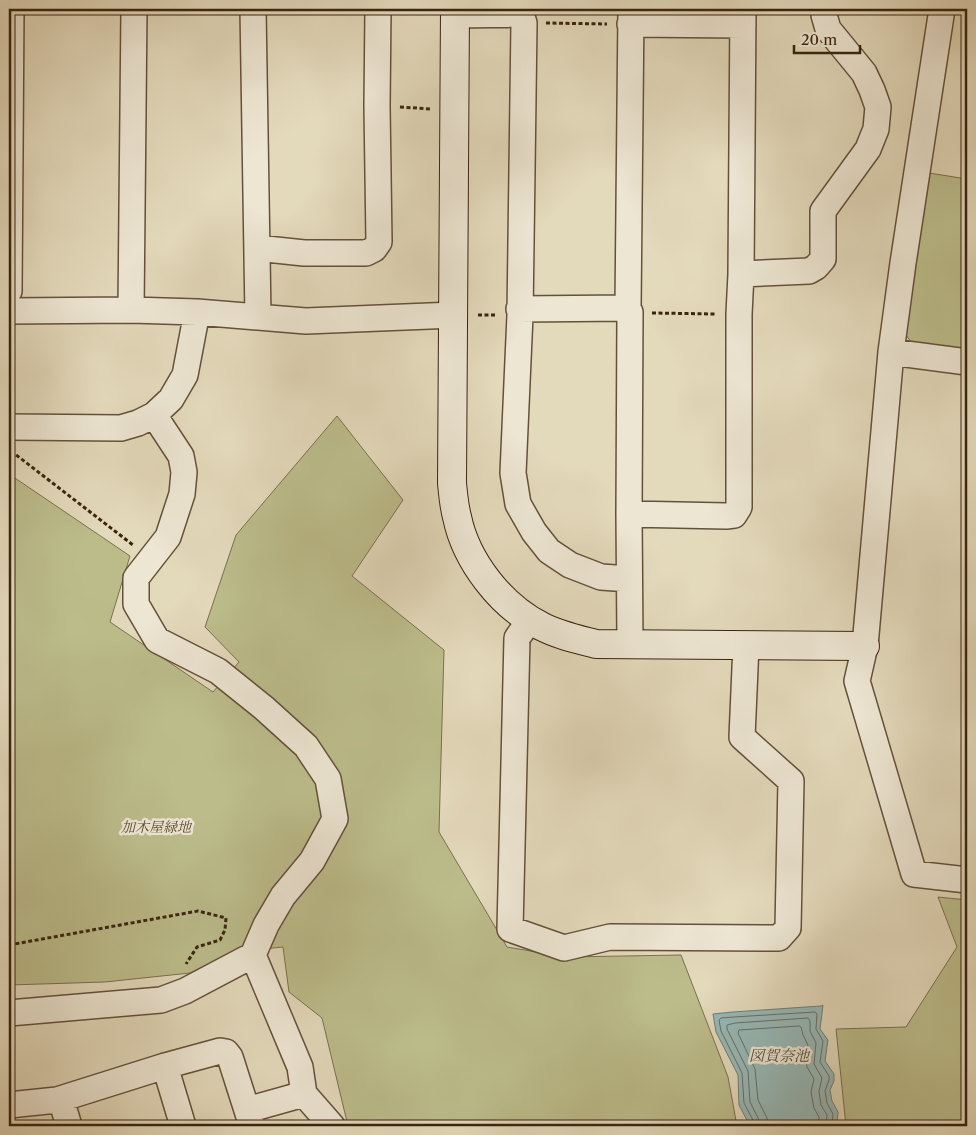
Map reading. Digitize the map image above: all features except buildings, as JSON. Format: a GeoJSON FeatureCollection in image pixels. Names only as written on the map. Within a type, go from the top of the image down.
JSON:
{"type":"FeatureCollection","features":[{"type":"Feature","properties":{"kind":"street"},"geometry":{"type":"LineString","coordinates":[[9,290],[12,9]]}},
{"type":"Feature","properties":{"kind":"street"},"geometry":{"type":"LineString","coordinates":[[131,310],[134,9]]}},
{"type":"Feature","properties":{"kind":"street"},"geometry":{"type":"LineString","coordinates":[[253,9],[258,317]]}},
{"type":"Feature","properties":{"kind":"street"},"geometry":{"type":"LineString","coordinates":[[257,248],[304,254],[366,253],[379,242],[378,9]]}},
{"type":"Feature","properties":{"kind":"street"},"geometry":{"type":"LineString","coordinates":[[741,274],[810,271],[816,267],[823,259],[823,211],[868,149],[876,129],[878,107],[872,90],[864,73],[828,29],[824,9]]}},
{"type":"Feature","properties":{"kind":"street"},"geometry":{"type":"LineString","coordinates":[[942,9],[903,263],[892,352],[865,646],[857,681],[914,874],[967,880]]}},
{"type":"Feature","properties":{"kind":"street"},"geometry":{"type":"LineString","coordinates":[[629,579],[601,577],[570,565],[549,551],[534,532],[518,504],[513,473],[520,312],[522,15],[456,12],[452,483],[457,518],[468,551],[481,574],[504,600],[530,620],[566,636],[596,644],[865,646]]}},
{"type":"Feature","properties":{"kind":"street"},"geometry":{"type":"LineString","coordinates":[[629,514],[726,516],[734,515],[739,507],[739,314],[743,17],[630,17],[629,310],[629,514],[629,579],[630,644]]}},
{"type":"Feature","properties":{"kind":"street"},"geometry":{"type":"LineString","coordinates":[[9,312],[131,310],[197,312],[306,321],[454,315]]}},
{"type":"Feature","properties":{"kind":"street"},"geometry":{"type":"LineString","coordinates":[[520,312],[629,310]]}},
{"type":"Feature","properties":{"kind":"street"},"geometry":{"type":"LineString","coordinates":[[9,427],[121,428],[154,416],[171,399],[185,375],[197,312]]}},
{"type":"Feature","properties":{"kind":"street"},"geometry":{"type":"LineString","coordinates":[[892,352],[967,362]]}},
{"type":"Feature","properties":{"kind":"street"},"geometry":{"type":"LineString","coordinates":[[9,1013],[162,1000],[185,992],[254,955],[266,926],[283,896],[312,861],[335,818],[328,779],[306,746],[264,708],[218,671],[156,640],[136,604],[136,578],[168,537],[182,494],[184,472],[181,456],[154,416]]}},
{"type":"Feature","properties":{"kind":"street"},"geometry":{"type":"LineString","coordinates":[[530,620],[518,638],[510,929],[564,948],[610,936],[779,938],[788,928],[791,781],[742,737],[746,645]]}},
{"type":"Feature","properties":{"kind":"street"},"geometry":{"type":"LineString","coordinates":[[254,955],[300,1067],[304,1094],[332,1126]]}},
{"type":"Feature","properties":{"kind":"street"},"geometry":{"type":"LineString","coordinates":[[9,1105],[61,1099],[165,1066],[220,1051],[226,1052],[230,1056],[249,1118],[304,1094]]}},
{"type":"Feature","properties":{"kind":"street"},"geometry":{"type":"LineString","coordinates":[[165,1066],[183,1126]]}},
{"type":"Feature","properties":{"kind":"street"},"geometry":{"type":"LineString","coordinates":[[61,1099],[69,1126]]}},
{"type":"Feature","properties":{"kind":"path"},"geometry":{"type":"LineString","coordinates":[[522,15],[630,17]]}},
{"type":"Feature","properties":{"kind":"path"},"geometry":{"type":"LineString","coordinates":[[377,106],[454,110]]}},
{"type":"Feature","properties":{"kind":"path"},"geometry":{"type":"LineString","coordinates":[[629,310],[739,314]]}},
{"type":"Feature","properties":{"kind":"path"},"geometry":{"type":"LineString","coordinates":[[454,315],[520,312]]}},
{"type":"Feature","properties":{"kind":"path"},"geometry":{"type":"LineString","coordinates":[[9,449],[151,559]]}},
{"type":"Feature","properties":{"kind":"path"},"geometry":{"type":"LineString","coordinates":[[9,946],[198,911],[226,918],[225,930],[220,940],[197,947],[185,965],[185,992]]}},
{"type":"Feature","properties":{"kind":"green space"},"geometry":{"type":"Polygon","coordinates":[[[929,173],[967,179],[967,350],[913,345],[906,335],[929,173]]]}},
{"type":"Feature","properties":{"kind":"green space","name":"加木屋緑地"},"geometry":{"type":"Polygon","coordinates":[[[337,416],[403,500],[352,576],[444,650],[439,832],[507,947],[566,957],[681,955],[728,1077],[737,1126],[348,1126],[322,1018],[289,992],[283,947],[233,952],[190,973],[105,982],[9,985],[9,474],[130,556],[110,622],[213,692],[239,662],[205,627],[236,535],[337,416]]]}},
{"type":"Feature","properties":{"kind":"green space"},"geometry":{"type":"Polygon","coordinates":[[[938,897],[967,900],[967,1126],[846,1126],[836,1029],[906,1027],[957,947],[938,897]]]}},
{"type":"Feature","properties":{"kind":"water","name":"図賀奈池"},"geometry":{"type":"Polygon","coordinates":[[[823,1005],[820,1029],[828,1040],[825,1061],[834,1074],[834,1081],[830,1090],[832,1101],[838,1112],[837,1126],[750,1126],[739,1105],[738,1075],[716,1032],[713,1014],[823,1005]]]}}]}
